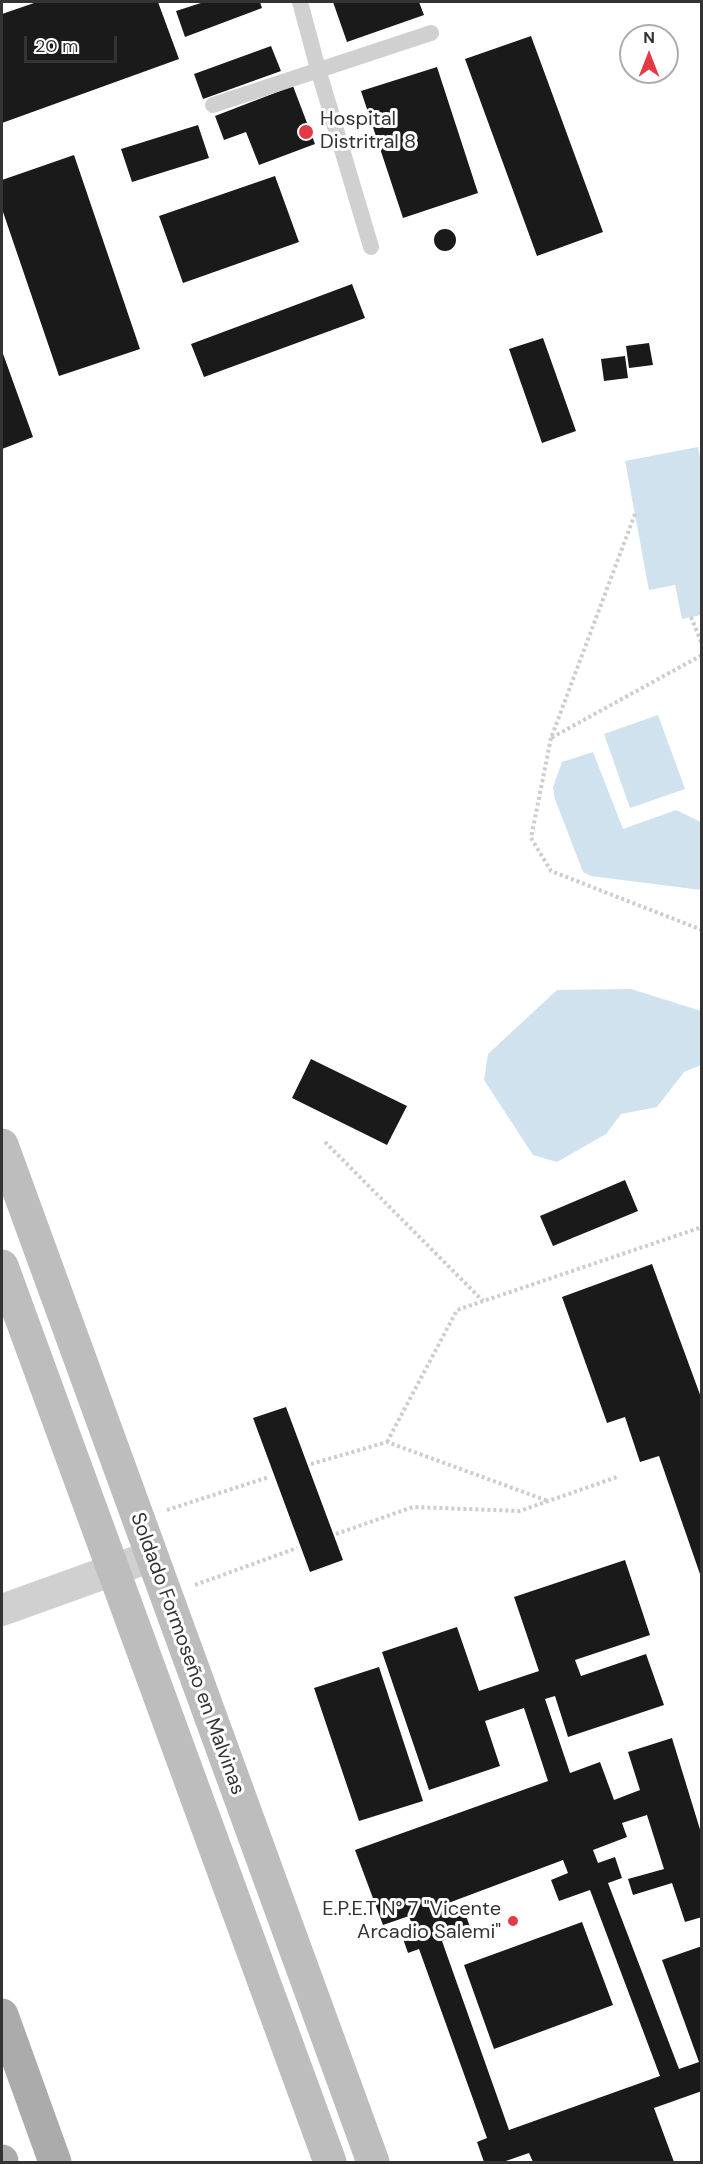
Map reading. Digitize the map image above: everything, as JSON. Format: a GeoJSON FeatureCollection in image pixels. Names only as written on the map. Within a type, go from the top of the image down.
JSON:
{"type":"FeatureCollection","features":[{"type":"Feature","properties":{"kind":"main road","name":"Soldado Formoseño en Malvinas"},"geometry":{"type":"LineString","coordinates":[[2,1145],[373,2163]]}},
{"type":"Feature","properties":{"kind":"main road","name":"Soldado Formoseño en Malvinas"},"geometry":{"type":"LineString","coordinates":[[2,1266],[330,2163]]}},
{"type":"Feature","properties":{"kind":"main road"},"geometry":{"type":"LineString","coordinates":[[2,2015],[55,2163]]}},
{"type":"Feature","properties":{"kind":"street"},"geometry":{"type":"LineString","coordinates":[[2,1610],[152,1556]]}},
{"type":"Feature","properties":{"kind":"lane"},"geometry":{"type":"LineString","coordinates":[[300,2],[371,247]]}},
{"type":"Feature","properties":{"kind":"lane"},"geometry":{"type":"LineString","coordinates":[[213,105],[431,33]]}},
{"type":"Feature","properties":{"kind":"path"},"geometry":{"type":"LineString","coordinates":[[635,514],[551,738],[531,838],[551,871],[702,930]]}},
{"type":"Feature","properties":{"kind":"path"},"geometry":{"type":"LineString","coordinates":[[691,617],[702,644]]}},
{"type":"Feature","properties":{"kind":"path"},"geometry":{"type":"LineString","coordinates":[[551,738],[702,655]]}},
{"type":"Feature","properties":{"kind":"path"},"geometry":{"type":"LineString","coordinates":[[325,1142],[483,1301]]}},
{"type":"Feature","properties":{"kind":"path"},"geometry":{"type":"LineString","coordinates":[[387,1442],[457,1310],[701,1228]]}},
{"type":"Feature","properties":{"kind":"path"},"geometry":{"type":"LineString","coordinates":[[311,1464],[387,1442],[549,1501]]}},
{"type":"Feature","properties":{"kind":"path"},"geometry":{"type":"LineString","coordinates":[[138,1520],[269,1477]]}},
{"type":"Feature","properties":{"kind":"path"},"geometry":{"type":"LineString","coordinates":[[336,1534],[413,1508],[520,1511],[617,1477]]}},
{"type":"Feature","properties":{"kind":"path"},"geometry":{"type":"LineString","coordinates":[[166,1595],[297,1548]]}},
{"type":"Feature","properties":{"kind":"water"},"geometry":{"type":"Polygon","coordinates":[[[698,447],[702,468],[701,615],[682,619],[675,585],[649,590],[625,461],[698,447]]]}},
{"type":"Feature","properties":{"kind":"water"},"geometry":{"type":"Polygon","coordinates":[[[658,715],[685,789],[630,808],[604,734],[658,715]]]}},
{"type":"Feature","properties":{"kind":"water"},"geometry":{"type":"Polygon","coordinates":[[[593,752],[623,829],[676,810],[701,822],[701,890],[591,876],[583,872],[555,799],[553,787],[562,762],[593,752]]]}},
{"type":"Feature","properties":{"kind":"water"},"geometry":{"type":"Polygon","coordinates":[[[631,989],[701,1011],[701,1065],[684,1072],[657,1107],[621,1114],[606,1134],[557,1162],[533,1155],[484,1080],[488,1054],[557,990],[631,989]]]}},
{"type":"Feature","properties":{"kind":"building"},"geometry":{"type":"Polygon","coordinates":[[[37,2],[158,2],[179,59],[2,123],[2,14],[37,2]]]}},
{"type":"Feature","properties":{"kind":"building"},"geometry":{"type":"Polygon","coordinates":[[[204,2],[260,2],[262,8],[185,37],[176,11],[204,2]]]}},
{"type":"Feature","properties":{"kind":"building"},"geometry":{"type":"Polygon","coordinates":[[[333,2],[419,2],[424,15],[347,42],[333,2]]]}},
{"type":"Feature","properties":{"kind":"building"},"geometry":{"type":"Polygon","coordinates":[[[531,36],[603,232],[537,256],[465,59],[531,36]]]}},
{"type":"Feature","properties":{"kind":"building"},"geometry":{"type":"Polygon","coordinates":[[[271,46],[281,71],[203,99],[194,74],[271,46]]]}},
{"type":"Feature","properties":{"kind":"building"},"geometry":{"type":"Polygon","coordinates":[[[437,67],[478,193],[403,218],[361,91],[437,67]]]}},
{"type":"Feature","properties":{"kind":"building"},"geometry":{"type":"Polygon","coordinates":[[[293,86],[315,144],[259,165],[246,132],[224,140],[215,116],[293,86]]]}},
{"type":"Feature","properties":{"kind":"building"},"geometry":{"type":"Polygon","coordinates":[[[198,125],[209,158],[132,182],[121,149],[198,125]]]}},
{"type":"Feature","properties":{"kind":"building"},"geometry":{"type":"Polygon","coordinates":[[[74,155],[140,349],[59,376],[2,209],[2,180],[74,155]]]}},
{"type":"Feature","properties":{"kind":"building"},"geometry":{"type":"Polygon","coordinates":[[[275,176],[299,242],[183,283],[159,216],[275,176]]]}},
{"type":"Feature","properties":{"kind":"building"},"geometry":{"type":"Polygon","coordinates":[[[441,229],[449,229],[456,236],[456,244],[449,251],[441,251],[434,244],[434,236],[441,229]]]}},
{"type":"Feature","properties":{"kind":"building"},"geometry":{"type":"Polygon","coordinates":[[[352,284],[365,318],[204,377],[191,344],[352,284]]]}},
{"type":"Feature","properties":{"kind":"building"},"geometry":{"type":"Polygon","coordinates":[[[543,338],[576,431],[542,443],[509,349],[543,338]]]}},
{"type":"Feature","properties":{"kind":"building"},"geometry":{"type":"Polygon","coordinates":[[[649,343],[653,365],[629,368],[626,346],[649,343]]]}},
{"type":"Feature","properties":{"kind":"building"},"geometry":{"type":"Polygon","coordinates":[[[2,351],[33,437],[2,449],[2,351]]]}},
{"type":"Feature","properties":{"kind":"building"},"geometry":{"type":"Polygon","coordinates":[[[625,356],[628,378],[604,381],[601,359],[625,356]]]}},
{"type":"Feature","properties":{"kind":"building"},"geometry":{"type":"Polygon","coordinates":[[[311,1059],[407,1106],[387,1145],[292,1098],[311,1059]]]}},
{"type":"Feature","properties":{"kind":"building"},"geometry":{"type":"Polygon","coordinates":[[[625,1180],[638,1211],[553,1246],[540,1216],[625,1180]]]}},
{"type":"Feature","properties":{"kind":"building"},"geometry":{"type":"Polygon","coordinates":[[[652,1264],[702,1400],[701,1577],[659,1456],[640,1462],[625,1417],[607,1423],[562,1297],[652,1264]]]}},
{"type":"Feature","properties":{"kind":"building"},"geometry":{"type":"Polygon","coordinates":[[[286,1407],[343,1560],[310,1572],[253,1418],[286,1407]]]}},
{"type":"Feature","properties":{"kind":"building"},"geometry":{"type":"Polygon","coordinates":[[[625,1560],[650,1635],[575,1660],[581,1676],[646,1654],[664,1705],[568,1737],[555,1696],[545,1699],[570,1773],[600,1762],[614,1800],[640,1790],[628,1752],[672,1738],[702,1836],[702,1917],[685,1922],[672,1883],[633,1895],[628,1879],[664,1869],[647,1815],[622,1823],[627,1837],[593,1850],[598,1863],[615,1857],[622,1878],[608,1883],[679,2069],[699,2062],[662,1960],[702,1946],[702,2091],[654,2108],[674,2162],[533,2162],[529,2153],[503,2162],[484,2162],[477,2142],[487,2138],[419,1949],[408,1953],[401,1933],[413,1928],[409,1916],[383,1925],[355,1850],[548,1781],[524,1708],[485,1721],[500,1766],[429,1790],[382,1652],[457,1627],[479,1691],[539,1671],[514,1597],[625,1560]],[[563,1860],[443,1905],[447,1916],[464,1910],[471,1930],[442,1941],[509,2130],[660,2076],[590,1890],[559,1901],[551,1880],[568,1873],[563,1860]]]}},
{"type":"Feature","properties":{"kind":"building"},"geometry":{"type":"Polygon","coordinates":[[[379,1667],[423,1801],[359,1821],[314,1688],[379,1667]]]}},
{"type":"Feature","properties":{"kind":"building"},"geometry":{"type":"Polygon","coordinates":[[[582,1922],[613,2005],[494,2049],[464,1965],[582,1922]]]}},
{"type":"Feature","properties":{"kind":"place","name":"Hospital Distritral 8"},"geometry":{"type":"Point","coordinates":[306,132]}},
{"type":"Feature","properties":{"kind":"place","name":"E.P.E.T N° 7 \"Vicente Arcadio Salemi\""},"geometry":{"type":"Point","coordinates":[513,1921]}}]}
